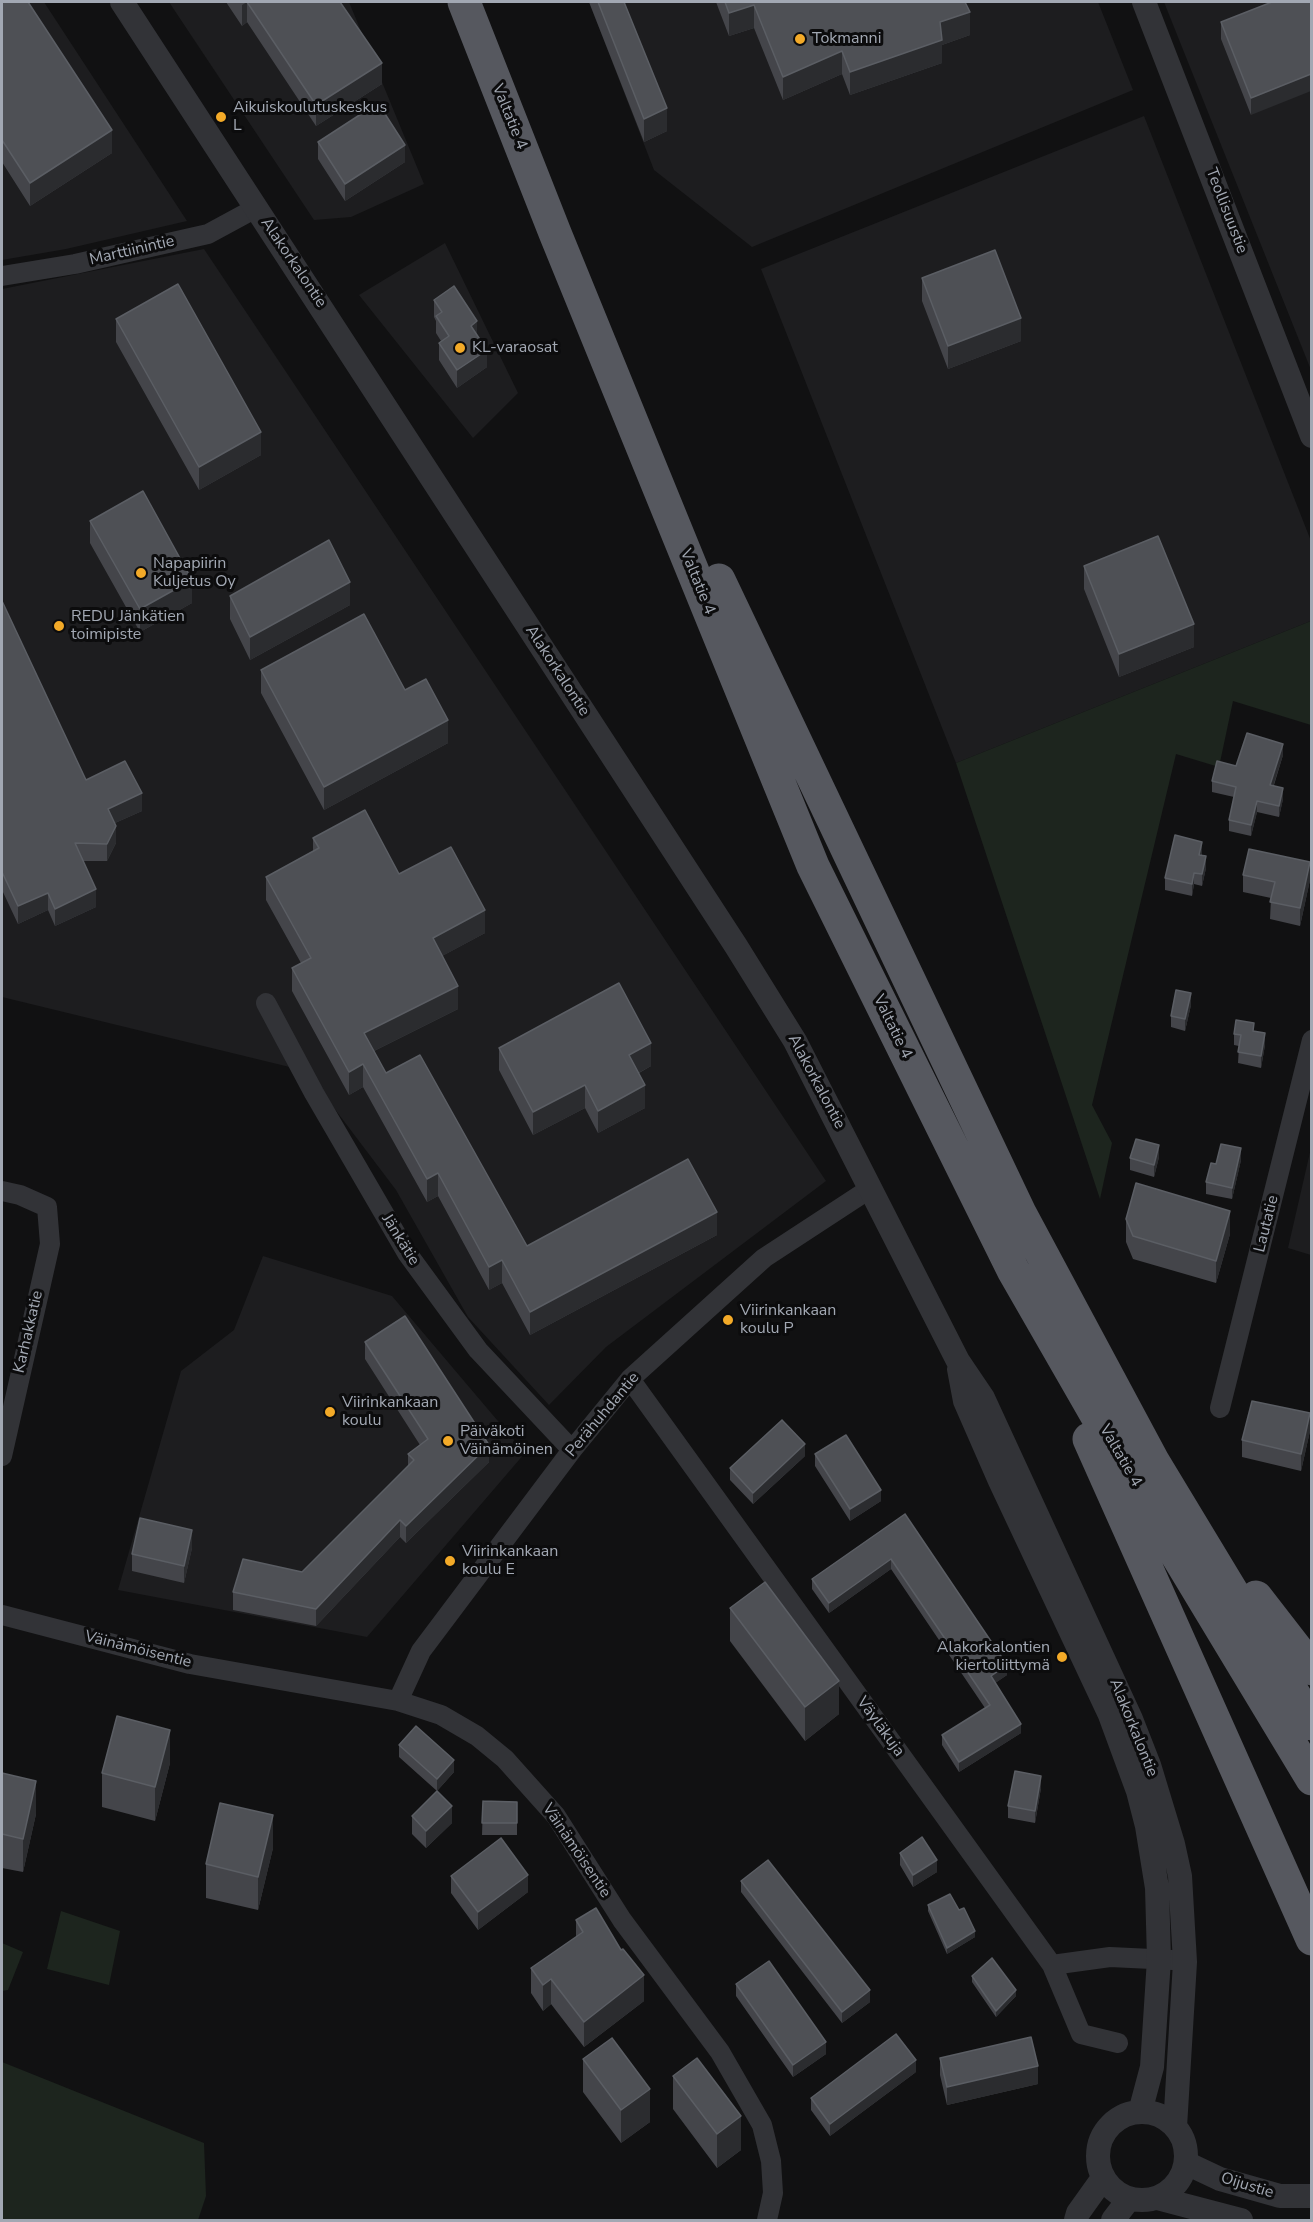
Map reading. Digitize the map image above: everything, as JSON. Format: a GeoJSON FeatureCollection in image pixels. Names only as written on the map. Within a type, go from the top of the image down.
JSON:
{"type":"FeatureCollection","features":[{"type":"Feature","properties":{"kind":"highway","name":"Valtatie 4"},"geometry":{"type":"LineString","coordinates":[[464,2],[555,233],[813,866],[1013,1270],[1175,1552],[1311,1779]]}},
{"type":"Feature","properties":{"kind":"highway","name":"Valtatie 4"},"geometry":{"type":"LineString","coordinates":[[555,233],[1020,1213],[1153,1461],[1311,1724]]}},
{"type":"Feature","properties":{"kind":"highway"},"geometry":{"type":"LineString","coordinates":[[1013,1270],[1311,1939]]}},
{"type":"Feature","properties":{"kind":"highway"},"geometry":{"type":"LineString","coordinates":[[1153,1461],[1311,1669]]}},
{"type":"Feature","properties":{"kind":"street","name":"Alakorkalontie"},"geometry":{"type":"LineString","coordinates":[[122,2],[736,946],[795,1041],[958,1361],[983,1398],[1131,1719],[1149,1765],[1178,1865],[1185,1962],[1177,2063],[1175,2127]]}},
{"type":"Feature","properties":{"kind":"street","name":"Teollisuustie"},"geometry":{"type":"LineString","coordinates":[[1143,2],[1310,429]]}},
{"type":"Feature","properties":{"kind":"street","name":"Marttiinintie"},"geometry":{"type":"LineString","coordinates":[[2,276],[75,264],[208,234],[256,208]]}},
{"type":"Feature","properties":{"kind":"street","name":"Jänkätie"},"geometry":{"type":"LineString","coordinates":[[266,1003],[325,1113],[406,1253],[478,1350],[572,1450]]}},
{"type":"Feature","properties":{"kind":"street","name":"Lautatie"},"geometry":{"type":"LineString","coordinates":[[1220,1408],[1311,1040]]}},
{"type":"Feature","properties":{"kind":"street","name":"Perähuhdantie"},"geometry":{"type":"LineString","coordinates":[[398,1701],[421,1651],[572,1450],[630,1379],[764,1258],[871,1188]]}},
{"type":"Feature","properties":{"kind":"street","name":"Karhakkatie"},"geometry":{"type":"LineString","coordinates":[[2,1191],[20,1195],[47,1207],[50,1244],[6,1408],[2,1455]]}},
{"type":"Feature","properties":{"kind":"street","name":"Alakorkalontie"},"geometry":{"type":"LineString","coordinates":[[958,1361],[965,1401],[1110,1715],[1131,1772],[1155,1862],[1159,1959],[1152,2067],[1140,2112]]}},
{"type":"Feature","properties":{"kind":"street","name":"Väyläkuja"},"geometry":{"type":"LineString","coordinates":[[630,1379],[1052,1965],[1081,2034],[1118,2043]]}},
{"type":"Feature","properties":{"kind":"street","name":"Väinämöisentie"},"geometry":{"type":"LineString","coordinates":[[2,1615],[190,1664],[398,1701],[441,1715],[477,1736],[505,1759],[556,1816],[622,1920],[720,2052],[762,2125],[771,2161],[772,2193],[767,2220]]}},
{"type":"Feature","properties":{"kind":"street"},"geometry":{"type":"LineString","coordinates":[[1052,1965],[1110,1956],[1185,1962]]}},
{"type":"Feature","properties":{"kind":"street"},"geometry":{"type":"LineString","coordinates":[[1157,2198],[1166,2194],[1179,2181],[1186,2163],[1185,2144],[1175,2127],[1159,2115],[1130,2113],[1113,2123],[1101,2139],[1098,2159],[1103,2178],[1114,2191],[1129,2199],[1157,2198],[1241,2220]]}},
{"type":"Feature","properties":{"kind":"street","name":"Oijustie"},"geometry":{"type":"LineString","coordinates":[[1186,2163],[1220,2179],[1280,2196],[1311,2196]]}},
{"type":"Feature","properties":{"kind":"street"},"geometry":{"type":"LineString","coordinates":[[1076,2220],[1103,2178]]}},
{"type":"Feature","properties":{"kind":"street"},"geometry":{"type":"LineString","coordinates":[[1113,2220],[1129,2199]]}},
{"type":"Feature","properties":{"kind":"shaded area"},"geometry":{"type":"Polygon","coordinates":[[[2,2],[44,2],[187,221],[66,249],[2,260],[2,2]]]}},
{"type":"Feature","properties":{"kind":"shaded area"},"geometry":{"type":"Polygon","coordinates":[[[169,2],[349,2],[424,184],[351,217],[314,220],[169,2]]]}},
{"type":"Feature","properties":{"kind":"shaded area"},"geometry":{"type":"Polygon","coordinates":[[[589,2],[1098,2],[1133,90],[752,247],[654,170],[589,2]]]}},
{"type":"Feature","properties":{"kind":"shaded area"},"geometry":{"type":"Polygon","coordinates":[[[1164,2],[1311,2],[1311,370],[1164,2]]]}},
{"type":"Feature","properties":{"kind":"shaded area"},"geometry":{"type":"Polygon","coordinates":[[[1144,116],[1311,541],[1311,621],[956,763],[761,269],[1144,116]]]}},
{"type":"Feature","properties":{"kind":"shaded area"},"geometry":{"type":"Polygon","coordinates":[[[445,243],[518,393],[473,438],[359,295],[445,243]]]}},
{"type":"Feature","properties":{"kind":"shaded area"},"geometry":{"type":"Polygon","coordinates":[[[204,249],[826,1181],[606,1347],[549,1405],[468,1317],[396,1190],[306,1071],[2,997],[2,289],[204,249]]]}},
{"type":"Feature","properties":{"kind":"shaded area"},"geometry":{"type":"Polygon","coordinates":[[[1311,621],[1311,725],[1233,701],[1219,767],[1176,754],[1092,1105],[1112,1143],[1100,1199],[956,763],[1311,621]]]}},
{"type":"Feature","properties":{"kind":"shaded area"},"geometry":{"type":"Polygon","coordinates":[[[1311,1148],[1312,1255],[1288,1248],[1311,1148]]]}},
{"type":"Feature","properties":{"kind":"shaded area","name":"Viirinkankaan koulu"},"geometry":{"type":"Polygon","coordinates":[[[263,1256],[392,1296],[525,1453],[367,1637],[118,1590],[181,1371],[234,1330],[263,1256]]]}},
{"type":"Feature","properties":{"kind":"shaded area"},"geometry":{"type":"Polygon","coordinates":[[[61,1911],[120,1931],[109,1985],[47,1969],[61,1911]]]}},
{"type":"Feature","properties":{"kind":"shaded area"},"geometry":{"type":"Polygon","coordinates":[[[2,1943],[23,1952],[8,1990],[2,1991],[2,1943]]]}},
{"type":"Feature","properties":{"kind":"shaded area"},"geometry":{"type":"Polygon","coordinates":[[[2,2062],[204,2143],[206,2196],[198,2220],[2,2220],[2,2062]]]}},
{"type":"Feature","properties":{"kind":"building"},"geometry":{"type":"Polygon","coordinates":[[[2,2],[28,2],[112,130],[30,183],[2,140],[2,2]]]}},
{"type":"Feature","properties":{"kind":"building"},"geometry":{"type":"Polygon","coordinates":[[[247,2],[340,2],[382,63],[316,105],[247,2]]]}},
{"type":"Feature","properties":{"kind":"building"},"geometry":{"type":"Polygon","coordinates":[[[598,2],[624,2],[667,108],[644,119],[598,2]]]}},
{"type":"Feature","properties":{"kind":"building"},"geometry":{"type":"Polygon","coordinates":[[[725,2],[965,2],[970,12],[940,22],[942,40],[850,72],[842,51],[783,77],[754,5],[729,13],[725,2]]]}},
{"type":"Feature","properties":{"kind":"building"},"geometry":{"type":"Polygon","coordinates":[[[1272,2],[1311,2],[1311,74],[1251,98],[1221,22],[1272,2]]]}},
{"type":"Feature","properties":{"kind":"building"},"geometry":{"type":"Polygon","coordinates":[[[378,103],[405,145],[345,184],[318,142],[378,103]]]}},
{"type":"Feature","properties":{"kind":"building"},"geometry":{"type":"Polygon","coordinates":[[[995,250],[1021,318],[948,346],[922,278],[995,250]]]}},
{"type":"Feature","properties":{"kind":"building"},"geometry":{"type":"Polygon","coordinates":[[[178,284],[261,432],[199,467],[116,319],[178,284]]]}},
{"type":"Feature","properties":{"kind":"building","name":"KL-varaosat"},"geometry":{"type":"Polygon","coordinates":[[[454,286],[477,321],[471,326],[487,350],[457,370],[439,343],[449,336],[436,316],[442,312],[434,300],[454,286]]]}},
{"type":"Feature","properties":{"kind":"building","name":"Napapiirin Kuljetus Oy"},"geometry":{"type":"Polygon","coordinates":[[[143,491],[192,580],[140,609],[90,521],[143,491]]]}},
{"type":"Feature","properties":{"kind":"building"},"geometry":{"type":"Polygon","coordinates":[[[1158,536],[1194,624],[1119,654],[1084,566],[1158,536]]]}},
{"type":"Feature","properties":{"kind":"building"},"geometry":{"type":"Polygon","coordinates":[[[329,540],[350,582],[250,637],[230,596],[329,540]]]}},
{"type":"Feature","properties":{"kind":"building"},"geometry":{"type":"Polygon","coordinates":[[[2,601],[86,780],[125,761],[142,793],[108,809],[116,826],[107,844],[75,843],[96,889],[55,909],[48,893],[18,906],[2,872],[2,601]]]}},
{"type":"Feature","properties":{"kind":"building"},"geometry":{"type":"Polygon","coordinates":[[[364,614],[405,690],[426,679],[448,720],[324,787],[261,670],[364,614]]]}},
{"type":"Feature","properties":{"kind":"building"},"geometry":{"type":"Polygon","coordinates":[[[1247,733],[1283,744],[1270,785],[1283,788],[1279,806],[1257,801],[1251,825],[1229,820],[1236,787],[1212,781],[1217,761],[1236,766],[1247,733]]]}},
{"type":"Feature","properties":{"kind":"building"},"geometry":{"type":"Polygon","coordinates":[[[365,810],[399,874],[451,847],[485,910],[433,938],[458,986],[364,1033],[386,1073],[420,1055],[527,1246],[688,1159],[717,1212],[530,1312],[502,1260],[489,1267],[438,1173],[427,1179],[363,1064],[349,1072],[292,968],[311,958],[266,877],[319,848],[313,838],[365,810]]]}},
{"type":"Feature","properties":{"kind":"building"},"geometry":{"type":"Polygon","coordinates":[[[1175,835],[1202,842],[1199,855],[1206,856],[1202,874],[1194,873],[1192,884],[1165,878],[1175,835]]]}},
{"type":"Feature","properties":{"kind":"building"},"geometry":{"type":"Polygon","coordinates":[[[1249,849],[1310,862],[1300,908],[1270,902],[1275,882],[1243,875],[1249,849]]]}},
{"type":"Feature","properties":{"kind":"building"},"geometry":{"type":"Polygon","coordinates":[[[619,983],[651,1043],[629,1055],[645,1085],[598,1111],[585,1085],[533,1112],[499,1048],[619,983]]]}},
{"type":"Feature","properties":{"kind":"building"},"geometry":{"type":"Polygon","coordinates":[[[1176,990],[1191,993],[1185,1019],[1171,1016],[1176,990]]]}},
{"type":"Feature","properties":{"kind":"building"},"geometry":{"type":"Polygon","coordinates":[[[1236,1020],[1254,1023],[1253,1031],[1265,1033],[1261,1056],[1238,1052],[1241,1035],[1234,1034],[1236,1020]]]}},
{"type":"Feature","properties":{"kind":"building"},"geometry":{"type":"Polygon","coordinates":[[[1136,1139],[1159,1145],[1154,1165],[1130,1158],[1136,1139]]]}},
{"type":"Feature","properties":{"kind":"building"},"geometry":{"type":"Polygon","coordinates":[[[1221,1144],[1241,1148],[1232,1188],[1206,1182],[1211,1163],[1216,1164],[1221,1144]]]}},
{"type":"Feature","properties":{"kind":"building"},"geometry":{"type":"Polygon","coordinates":[[[1136,1183],[1230,1211],[1216,1261],[1133,1236],[1126,1219],[1136,1183]]]}},
{"type":"Feature","properties":{"kind":"building"},"geometry":{"type":"Polygon","coordinates":[[[405,1316],[489,1445],[406,1526],[400,1520],[316,1609],[233,1592],[243,1559],[302,1572],[414,1460],[408,1454],[428,1439],[365,1342],[405,1316]]]}},
{"type":"Feature","properties":{"kind":"building"},"geometry":{"type":"Polygon","coordinates":[[[1252,1401],[1310,1413],[1301,1454],[1242,1440],[1252,1401]]]}},
{"type":"Feature","properties":{"kind":"building"},"geometry":{"type":"Polygon","coordinates":[[[782,1420],[805,1444],[753,1493],[730,1468],[782,1420]]]}},
{"type":"Feature","properties":{"kind":"building"},"geometry":{"type":"Polygon","coordinates":[[[846,1435],[881,1490],[850,1509],[815,1454],[846,1435]]]}},
{"type":"Feature","properties":{"kind":"building"},"geometry":{"type":"Polygon","coordinates":[[[905,1514],[1007,1665],[991,1676],[1021,1724],[959,1762],[942,1735],[990,1705],[891,1559],[829,1603],[812,1579],[905,1514]]]}},
{"type":"Feature","properties":{"kind":"building"},"geometry":{"type":"Polygon","coordinates":[[[140,1518],[192,1530],[184,1566],[132,1554],[140,1518]]]}},
{"type":"Feature","properties":{"kind":"building"},"geometry":{"type":"Polygon","coordinates":[[[765,1582],[839,1681],[805,1707],[730,1608],[765,1582]]]}},
{"type":"Feature","properties":{"kind":"building"},"geometry":{"type":"Polygon","coordinates":[[[117,1716],[170,1730],[155,1787],[102,1773],[117,1716]]]}},
{"type":"Feature","properties":{"kind":"building"},"geometry":{"type":"Polygon","coordinates":[[[416,1726],[454,1760],[437,1779],[399,1745],[416,1726]]]}},
{"type":"Feature","properties":{"kind":"building"},"geometry":{"type":"Polygon","coordinates":[[[1015,1771],[1041,1776],[1035,1811],[1008,1806],[1015,1771]]]}},
{"type":"Feature","properties":{"kind":"building"},"geometry":{"type":"Polygon","coordinates":[[[2,1773],[36,1781],[23,1839],[2,1834],[2,1773]]]}},
{"type":"Feature","properties":{"kind":"building"},"geometry":{"type":"Polygon","coordinates":[[[437,1791],[452,1806],[426,1831],[412,1816],[437,1791]]]}},
{"type":"Feature","properties":{"kind":"building"},"geometry":{"type":"Polygon","coordinates":[[[483,1801],[517,1802],[517,1823],[482,1823],[483,1801]]]}},
{"type":"Feature","properties":{"kind":"building"},"geometry":{"type":"Polygon","coordinates":[[[220,1803],[273,1815],[258,1877],[206,1864],[220,1803]]]}},
{"type":"Feature","properties":{"kind":"building"},"geometry":{"type":"Polygon","coordinates":[[[922,1837],[937,1860],[913,1875],[900,1853],[922,1837]]]}},
{"type":"Feature","properties":{"kind":"building"},"geometry":{"type":"Polygon","coordinates":[[[501,1838],[528,1875],[478,1912],[451,1876],[501,1838]]]}},
{"type":"Feature","properties":{"kind":"building"},"geometry":{"type":"Polygon","coordinates":[[[768,1860],[870,1990],[842,2012],[741,1881],[768,1860]]]}},
{"type":"Feature","properties":{"kind":"building"},"geometry":{"type":"Polygon","coordinates":[[[950,1894],[959,1910],[964,1908],[975,1931],[947,1948],[928,1905],[950,1894]]]}},
{"type":"Feature","properties":{"kind":"building"},"geometry":{"type":"Polygon","coordinates":[[[596,1908],[621,1950],[623,1949],[644,1975],[584,2022],[551,1979],[543,1985],[531,1968],[583,1932],[576,1920],[596,1908]]]}},
{"type":"Feature","properties":{"kind":"building"},"geometry":{"type":"Polygon","coordinates":[[[992,1958],[1016,1990],[996,2011],[972,1976],[992,1958]]]}},
{"type":"Feature","properties":{"kind":"building"},"geometry":{"type":"Polygon","coordinates":[[[769,1961],[826,2042],[793,2065],[736,1984],[769,1961]]]}},
{"type":"Feature","properties":{"kind":"building"},"geometry":{"type":"Polygon","coordinates":[[[896,2034],[916,2060],[830,2124],[811,2098],[896,2034]]]}},
{"type":"Feature","properties":{"kind":"building"},"geometry":{"type":"Polygon","coordinates":[[[1031,2037],[1038,2066],[947,2087],[940,2058],[1031,2037]]]}},
{"type":"Feature","properties":{"kind":"building"},"geometry":{"type":"Polygon","coordinates":[[[612,2038],[650,2089],[621,2110],[583,2059],[612,2038]]]}},
{"type":"Feature","properties":{"kind":"building"},"geometry":{"type":"Polygon","coordinates":[[[697,2058],[741,2116],[717,2134],[673,2076],[697,2058]]]}},
{"type":"Feature","properties":{"kind":"place","name":"Tokmanni"},"geometry":{"type":"Point","coordinates":[800,39]}},
{"type":"Feature","properties":{"kind":"place","name":"Aikuiskoulutuskeskus L"},"geometry":{"type":"Point","coordinates":[221,117]}},
{"type":"Feature","properties":{"kind":"place","name":"KL-varaosat"},"geometry":{"type":"Point","coordinates":[460,348]}},
{"type":"Feature","properties":{"kind":"place","name":"Napapiirin Kuljetus Oy"},"geometry":{"type":"Point","coordinates":[141,573]}},
{"type":"Feature","properties":{"kind":"place","name":"REDU Jänkätien toimipiste"},"geometry":{"type":"Point","coordinates":[59,626]}},
{"type":"Feature","properties":{"kind":"place","name":"Viirinkankaan koulu P"},"geometry":{"type":"Point","coordinates":[728,1320]}},
{"type":"Feature","properties":{"kind":"place","name":"Viirinkankaan koulu"},"geometry":{"type":"Point","coordinates":[330,1412]}},
{"type":"Feature","properties":{"kind":"place","name":"Päiväkoti Väinämöinen"},"geometry":{"type":"Point","coordinates":[448,1441]}},
{"type":"Feature","properties":{"kind":"place","name":"Viirinkankaan koulu E"},"geometry":{"type":"Point","coordinates":[450,1561]}},
{"type":"Feature","properties":{"kind":"place","name":"Alakorkalontien kiertoliittymä"},"geometry":{"type":"Point","coordinates":[1062,1657]}}]}
